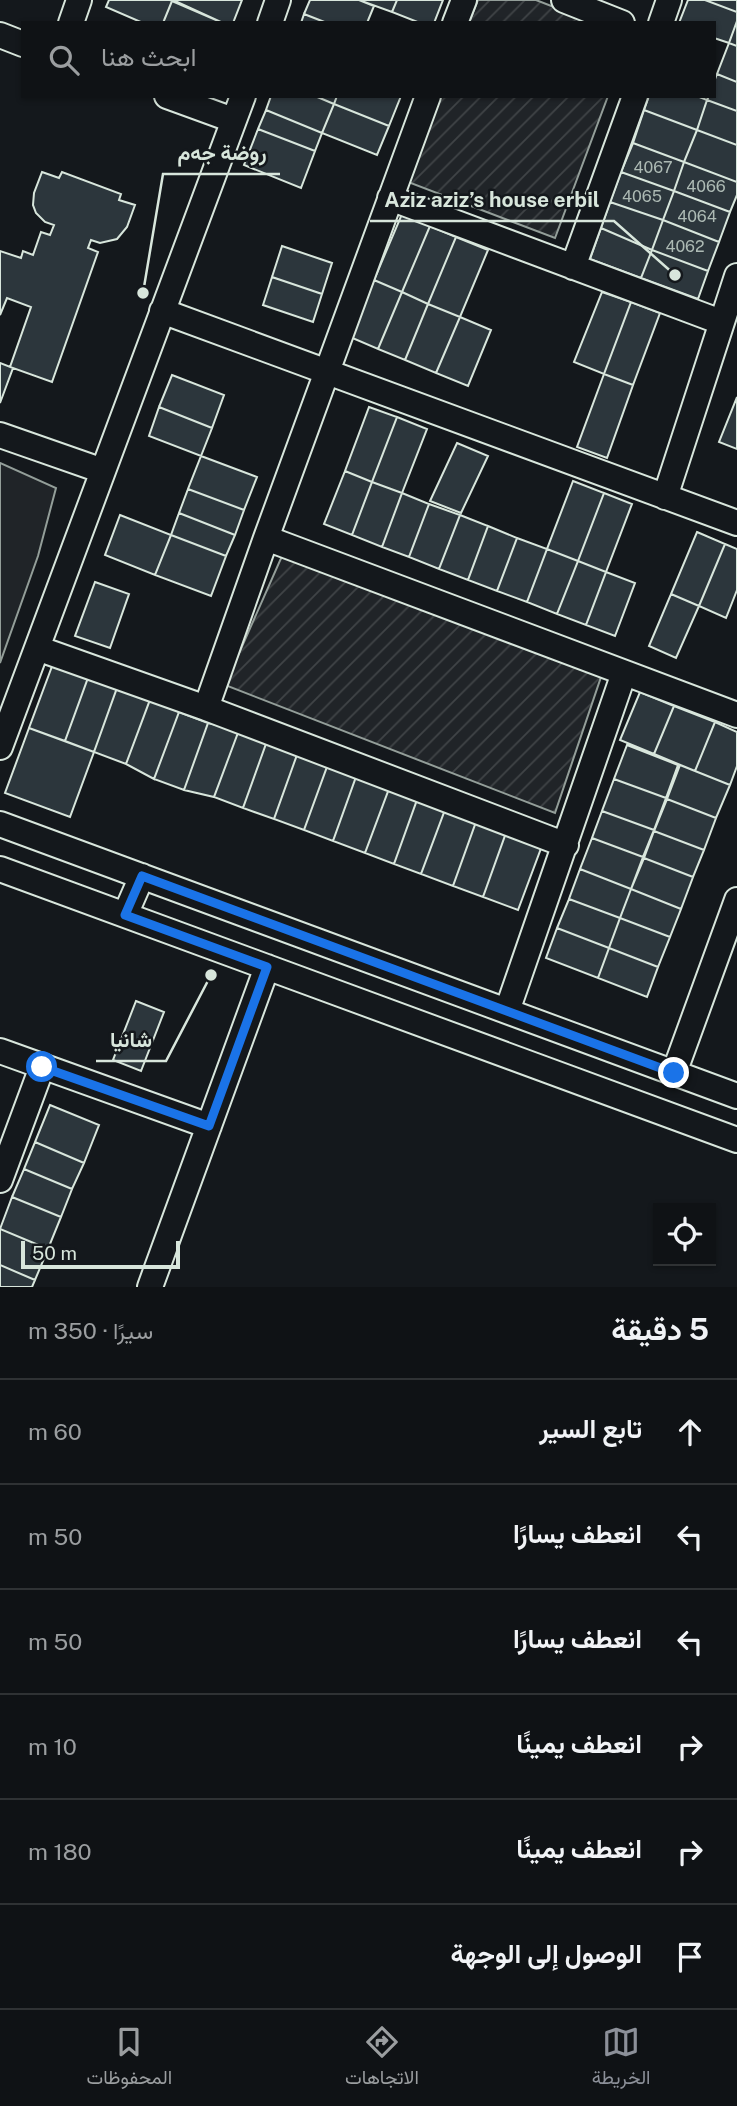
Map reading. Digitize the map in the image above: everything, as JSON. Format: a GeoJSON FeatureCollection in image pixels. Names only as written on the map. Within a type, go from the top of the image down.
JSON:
{"type":"FeatureCollection","features":[{"type":"Feature","properties":{"kind":"street"},"geometry":{"type":"LineString","coordinates":[[72,21],[79,0]]}},
{"type":"Feature","properties":{"kind":"street"},"geometry":{"type":"LineString","coordinates":[[271,21],[278,0]]}},
{"type":"Feature","properties":{"kind":"street"},"geometry":{"type":"LineString","coordinates":[[456,21],[464,0]]}},
{"type":"Feature","properties":{"kind":"street"},"geometry":{"type":"LineString","coordinates":[[564,0],[617,21]]}},
{"type":"Feature","properties":{"kind":"street"},"geometry":{"type":"LineString","coordinates":[[662,21],[668,0]]}},
{"type":"Feature","properties":{"kind":"street"},"geometry":{"type":"LineString","coordinates":[[0,35],[21,43]]}},
{"type":"Feature","properties":{"kind":"street"},"geometry":{"type":"LineString","coordinates":[[172,98],[233,120]]}},
{"type":"Feature","properties":{"kind":"street"},"geometry":{"type":"LineString","coordinates":[[0,747],[242,98]]}},
{"type":"Feature","properties":{"kind":"street"},"geometry":{"type":"LineString","coordinates":[[206,708],[427,98]]}},
{"type":"Feature","properties":{"kind":"street"},"geometry":{"type":"LineString","coordinates":[[573,267],[634,98]]}},
{"type":"Feature","properties":{"kind":"street"},"geometry":{"type":"LineString","coordinates":[[390,198],[721,322]]}},
{"type":"Feature","properties":{"kind":"street"},"geometry":{"type":"LineString","coordinates":[[664,497],[737,276]]}},
{"type":"Feature","properties":{"kind":"street"},"geometry":{"type":"LineString","coordinates":[[162,312],[737,523]]}},
{"type":"Feature","properties":{"kind":"street"},"geometry":{"type":"LineString","coordinates":[[0,435],[103,471]]}},
{"type":"Feature","properties":{"kind":"street"},"geometry":{"type":"LineString","coordinates":[[266,538],[737,715]]}},
{"type":"Feature","properties":{"kind":"street"},"geometry":{"type":"LineString","coordinates":[[37,648],[206,708],[566,845]]}},
{"type":"Feature","properties":{"kind":"street"},"geometry":{"type":"LineString","coordinates":[[507,1011],[624,673]]}},
{"type":"Feature","properties":{"kind":"street"},"geometry":{"type":"LineString","coordinates":[[0,824],[737,1096]]}},
{"type":"Feature","properties":{"kind":"street"},"geometry":{"type":"LineString","coordinates":[[0,869],[737,1140]]}},
{"type":"Feature","properties":{"kind":"street"},"geometry":{"type":"LineString","coordinates":[[125,915],[142,876]]}},
{"type":"Feature","properties":{"kind":"street"},"geometry":{"type":"LineString","coordinates":[[674,1073],[735,909]]}},
{"type":"Feature","properties":{"kind":"street"},"geometry":{"type":"LineString","coordinates":[[150,1287],[267,967]]}},
{"type":"Feature","properties":{"kind":"street"},"geometry":{"type":"LineString","coordinates":[[0,1051],[209,1126]]}},
{"type":"Feature","properties":{"kind":"street"},"geometry":{"type":"LineString","coordinates":[[0,1180],[42,1067]]}},
{"type":"Feature","properties":{"kind":"shaded area"},"geometry":{"type":"Polygon","coordinates":[[[478,0],[536,0],[590,21],[470,21],[478,0]]]}},
{"type":"Feature","properties":{"kind":"shaded area"},"geometry":{"type":"Polygon","coordinates":[[[440,98],[607,98],[555,238],[408,182],[440,98]]]}},
{"type":"Feature","properties":{"kind":"shaded area"},"geometry":{"type":"Polygon","coordinates":[[[0,463],[56,488],[38,556],[0,663],[0,463]]]}},
{"type":"Feature","properties":{"kind":"shaded area"},"geometry":{"type":"Polygon","coordinates":[[[282,556],[602,674],[555,813],[225,685],[282,556]]]}},
{"type":"Feature","properties":{"kind":"building"},"geometry":{"type":"Polygon","coordinates":[[[109,0],[172,1],[164,21],[138,21],[106,7],[109,0]]]}},
{"type":"Feature","properties":{"kind":"building"},"geometry":{"type":"Polygon","coordinates":[[[173,0],[242,0],[234,21],[219,21],[173,0]]]}},
{"type":"Feature","properties":{"kind":"building"},"geometry":{"type":"Polygon","coordinates":[[[310,0],[359,0],[374,6],[368,21],[322,21],[304,14],[310,0]]]}},
{"type":"Feature","properties":{"kind":"building"},"geometry":{"type":"Polygon","coordinates":[[[359,0],[397,0],[392,12],[359,0]]]}},
{"type":"Feature","properties":{"kind":"building"},"geometry":{"type":"Polygon","coordinates":[[[397,0],[443,0],[435,21],[415,21],[392,12],[397,0]]]}},
{"type":"Feature","properties":{"kind":"building"},"geometry":{"type":"Polygon","coordinates":[[[688,0],[705,0],[737,12],[737,21],[729,43],[716,39],[716,21],[680,21],[688,0]]]}},
{"type":"Feature","properties":{"kind":"building"},"geometry":{"type":"Polygon","coordinates":[[[705,0],[737,0],[737,12],[705,0]]]}},
{"type":"Feature","properties":{"kind":"building"},"geometry":{"type":"Polygon","coordinates":[[[172,1],[218,21],[164,21],[172,1]]]}},
{"type":"Feature","properties":{"kind":"building"},"geometry":{"type":"Polygon","coordinates":[[[304,14],[322,21],[302,21],[304,14]]]}},
{"type":"Feature","properties":{"kind":"building"},"geometry":{"type":"Polygon","coordinates":[[[737,21],[737,46],[729,43],[737,21]]]}},
{"type":"Feature","properties":{"kind":"building"},"geometry":{"type":"Polygon","coordinates":[[[729,43],[737,46],[737,82],[717,74],[729,43]]]}},
{"type":"Feature","properties":{"kind":"building"},"geometry":{"type":"Polygon","coordinates":[[[717,74],[737,82],[737,111],[707,100],[716,98],[717,74]]]}},
{"type":"Feature","properties":{"kind":"building"},"geometry":{"type":"Polygon","coordinates":[[[270,98],[320,98],[334,104],[322,133],[266,110],[270,98]]]}},
{"type":"Feature","properties":{"kind":"building"},"geometry":{"type":"Polygon","coordinates":[[[320,98],[336,98],[334,104],[320,98]]]}},
{"type":"Feature","properties":{"kind":"building"},"geometry":{"type":"Polygon","coordinates":[[[336,98],[400,98],[389,126],[334,104],[336,98]]]}},
{"type":"Feature","properties":{"kind":"building"},"geometry":{"type":"Polygon","coordinates":[[[648,98],[707,100],[697,130],[644,110],[648,98]]]}},
{"type":"Feature","properties":{"kind":"building"},"geometry":{"type":"Polygon","coordinates":[[[707,100],[737,111],[737,145],[697,130],[707,100]]]}},
{"type":"Feature","properties":{"kind":"building"},"geometry":{"type":"Polygon","coordinates":[[[334,104],[389,126],[377,155],[322,133],[334,104]]]}},
{"type":"Feature","properties":{"kind":"building"},"geometry":{"type":"Polygon","coordinates":[[[266,110],[322,133],[315,151],[258,129],[266,110]]]}},
{"type":"Feature","properties":{"kind":"building"},"geometry":{"type":"Polygon","coordinates":[[[644,110],[697,130],[684,162],[633,143],[644,110]]]}},
{"type":"Feature","properties":{"kind":"building"},"geometry":{"type":"Polygon","coordinates":[[[258,129],[315,151],[301,188],[244,165],[258,129]]]}},
{"type":"Feature","properties":{"kind":"building"},"geometry":{"type":"Polygon","coordinates":[[[697,130],[737,145],[737,182],[684,162],[697,130]]]}},
{"type":"Feature","properties":{"kind":"building"},"geometry":{"type":"Polygon","coordinates":[[[633,143],[684,162],[674,191],[621,172],[633,143]]]}},
{"type":"Feature","properties":{"kind":"building"},"geometry":{"type":"Polygon","coordinates":[[[684,162],[737,182],[737,195],[730,212],[674,191],[684,162]]]}},
{"type":"Feature","properties":{"kind":"building"},"geometry":{"type":"Polygon","coordinates":[[[42,172],[59,178],[62,172],[121,194],[119,200],[135,205],[127,227],[117,239],[100,243],[91,240],[88,248],[98,252],[52,382],[10,367],[31,307],[7,298],[0,315],[0,251],[21,258],[23,251],[33,255],[41,232],[50,235],[54,225],[45,222],[36,213],[33,205],[34,193],[42,172]]]}},
{"type":"Feature","properties":{"kind":"building"},"geometry":{"type":"Polygon","coordinates":[[[621,172],[674,191],[663,220],[610,202],[621,172]]]}},
{"type":"Feature","properties":{"kind":"building"},"geometry":{"type":"Polygon","coordinates":[[[674,191],[730,212],[719,242],[663,220],[674,191]]]}},
{"type":"Feature","properties":{"kind":"building"},"geometry":{"type":"Polygon","coordinates":[[[610,202],[663,220],[652,250],[601,228],[610,202]]]}},
{"type":"Feature","properties":{"kind":"building"},"geometry":{"type":"Polygon","coordinates":[[[402,214],[430,226],[402,292],[374,280],[402,214]]]}},
{"type":"Feature","properties":{"kind":"building"},"geometry":{"type":"Polygon","coordinates":[[[663,220],[719,242],[708,271],[652,250],[663,220]]]}},
{"type":"Feature","properties":{"kind":"building"},"geometry":{"type":"Polygon","coordinates":[[[430,226],[456,237],[428,304],[402,292],[430,226]]]}},
{"type":"Feature","properties":{"kind":"building"},"geometry":{"type":"Polygon","coordinates":[[[601,228],[652,250],[641,278],[590,259],[601,228]]]}},
{"type":"Feature","properties":{"kind":"building"},"geometry":{"type":"Polygon","coordinates":[[[456,237],[488,250],[460,317],[428,304],[456,237]]]}},
{"type":"Feature","properties":{"kind":"building"},"geometry":{"type":"Polygon","coordinates":[[[282,246],[332,263],[322,294],[272,277],[282,246]]]}},
{"type":"Feature","properties":{"kind":"building"},"geometry":{"type":"Polygon","coordinates":[[[652,250],[708,271],[698,299],[641,278],[652,250]]]}},
{"type":"Feature","properties":{"kind":"building"},"geometry":{"type":"Polygon","coordinates":[[[272,277],[322,294],[313,322],[263,305],[272,277]]]}},
{"type":"Feature","properties":{"kind":"building"},"geometry":{"type":"Polygon","coordinates":[[[374,280],[402,292],[378,349],[350,337],[374,280]]]}},
{"type":"Feature","properties":{"kind":"building"},"geometry":{"type":"Polygon","coordinates":[[[402,292],[428,304],[405,360],[378,349],[402,292]]]}},
{"type":"Feature","properties":{"kind":"building"},"geometry":{"type":"Polygon","coordinates":[[[602,292],[631,302],[604,374],[574,362],[602,292]]]}},
{"type":"Feature","properties":{"kind":"building"},"geometry":{"type":"Polygon","coordinates":[[[631,302],[660,313],[633,385],[604,374],[631,302]]]}},
{"type":"Feature","properties":{"kind":"building"},"geometry":{"type":"Polygon","coordinates":[[[428,304],[460,317],[436,373],[405,360],[428,304]]]}},
{"type":"Feature","properties":{"kind":"building"},"geometry":{"type":"Polygon","coordinates":[[[460,317],[491,330],[468,386],[436,373],[460,317]]]}},
{"type":"Feature","properties":{"kind":"building"},"geometry":{"type":"Polygon","coordinates":[[[0,363],[13,368],[0,403],[0,363]]]}},
{"type":"Feature","properties":{"kind":"building"},"geometry":{"type":"Polygon","coordinates":[[[604,374],[633,385],[607,458],[577,447],[604,374]]]}},
{"type":"Feature","properties":{"kind":"building"},"geometry":{"type":"Polygon","coordinates":[[[172,375],[224,395],[212,428],[159,407],[172,375]]]}},
{"type":"Feature","properties":{"kind":"building"},"geometry":{"type":"Polygon","coordinates":[[[737,397],[737,449],[719,442],[737,397]]]}},
{"type":"Feature","properties":{"kind":"building"},"geometry":{"type":"Polygon","coordinates":[[[159,407],[212,428],[201,456],[149,436],[159,407]]]}},
{"type":"Feature","properties":{"kind":"building"},"geometry":{"type":"Polygon","coordinates":[[[369,407],[397,417],[372,482],[345,471],[369,407]]]}},
{"type":"Feature","properties":{"kind":"building"},"geometry":{"type":"Polygon","coordinates":[[[397,417],[427,429],[402,493],[372,482],[397,417]]]}},
{"type":"Feature","properties":{"kind":"building"},"geometry":{"type":"Polygon","coordinates":[[[457,443],[488,456],[461,513],[430,501],[457,443]]]}},
{"type":"Feature","properties":{"kind":"building"},"geometry":{"type":"Polygon","coordinates":[[[201,456],[257,477],[244,510],[188,489],[201,456]]]}},
{"type":"Feature","properties":{"kind":"building"},"geometry":{"type":"Polygon","coordinates":[[[345,471],[372,482],[352,535],[324,524],[345,471]]]}},
{"type":"Feature","properties":{"kind":"building"},"geometry":{"type":"Polygon","coordinates":[[[573,481],[604,493],[578,561],[547,549],[573,481]]]}},
{"type":"Feature","properties":{"kind":"building"},"geometry":{"type":"Polygon","coordinates":[[[372,482],[402,493],[382,547],[352,535],[372,482]]]}},
{"type":"Feature","properties":{"kind":"building"},"geometry":{"type":"Polygon","coordinates":[[[188,489],[244,510],[235,535],[179,513],[188,489]]]}},
{"type":"Feature","properties":{"kind":"building"},"geometry":{"type":"Polygon","coordinates":[[[402,493],[429,504],[409,557],[382,547],[402,493]]]}},
{"type":"Feature","properties":{"kind":"building"},"geometry":{"type":"Polygon","coordinates":[[[604,493],[632,504],[606,572],[578,561],[604,493]]]}},
{"type":"Feature","properties":{"kind":"building"},"geometry":{"type":"Polygon","coordinates":[[[429,504],[460,515],[439,569],[409,557],[429,504]]]}},
{"type":"Feature","properties":{"kind":"building"},"geometry":{"type":"Polygon","coordinates":[[[179,513],[235,535],[226,556],[171,535],[179,513]]]}},
{"type":"Feature","properties":{"kind":"building"},"geometry":{"type":"Polygon","coordinates":[[[120,515],[171,535],[155,575],[105,555],[120,515]]]}},
{"type":"Feature","properties":{"kind":"building"},"geometry":{"type":"Polygon","coordinates":[[[460,515],[488,526],[468,580],[439,569],[460,515]]]}},
{"type":"Feature","properties":{"kind":"building"},"geometry":{"type":"Polygon","coordinates":[[[488,526],[517,538],[497,591],[468,580],[488,526]]]}},
{"type":"Feature","properties":{"kind":"building"},"geometry":{"type":"Polygon","coordinates":[[[697,532],[725,544],[699,606],[671,594],[697,532]]]}},
{"type":"Feature","properties":{"kind":"building"},"geometry":{"type":"Polygon","coordinates":[[[171,535],[226,556],[211,596],[155,575],[171,535]]]}},
{"type":"Feature","properties":{"kind":"building"},"geometry":{"type":"Polygon","coordinates":[[[517,538],[547,549],[527,602],[497,591],[517,538]]]}},
{"type":"Feature","properties":{"kind":"building"},"geometry":{"type":"Polygon","coordinates":[[[725,544],[737,549],[737,590],[726,618],[699,606],[725,544]]]}},
{"type":"Feature","properties":{"kind":"building"},"geometry":{"type":"Polygon","coordinates":[[[547,549],[578,561],[557,614],[527,602],[547,549]]]}},
{"type":"Feature","properties":{"kind":"building"},"geometry":{"type":"Polygon","coordinates":[[[578,561],[606,572],[586,625],[557,614],[578,561]]]}},
{"type":"Feature","properties":{"kind":"building"},"geometry":{"type":"Polygon","coordinates":[[[606,572],[635,583],[615,636],[586,625],[606,572]]]}},
{"type":"Feature","properties":{"kind":"building"},"geometry":{"type":"Polygon","coordinates":[[[95,582],[129,594],[110,648],[75,636],[95,582]]]}},
{"type":"Feature","properties":{"kind":"building"},"geometry":{"type":"Polygon","coordinates":[[[671,594],[699,606],[676,658],[649,646],[671,594]]]}},
{"type":"Feature","properties":{"kind":"building"},"geometry":{"type":"Polygon","coordinates":[[[54,661],[89,675],[65,741],[29,728],[54,661]]]}},
{"type":"Feature","properties":{"kind":"building"},"geometry":{"type":"Polygon","coordinates":[[[89,675],[118,685],[94,752],[65,741],[89,675]]]}},
{"type":"Feature","properties":{"kind":"building"},"geometry":{"type":"Polygon","coordinates":[[[118,685],[151,697],[126,764],[94,752],[118,685]]]}},
{"type":"Feature","properties":{"kind":"building"},"geometry":{"type":"Polygon","coordinates":[[[640,692],[674,706],[654,754],[620,740],[640,692]]]}},
{"type":"Feature","properties":{"kind":"building"},"geometry":{"type":"Polygon","coordinates":[[[151,697],[179,712],[154,779],[126,764],[151,697]]]}},
{"type":"Feature","properties":{"kind":"building"},"geometry":{"type":"Polygon","coordinates":[[[674,706],[715,722],[695,771],[654,754],[674,706]]]}},
{"type":"Feature","properties":{"kind":"building"},"geometry":{"type":"Polygon","coordinates":[[[179,712],[208,723],[184,790],[154,779],[179,712]]]}},
{"type":"Feature","properties":{"kind":"building"},"geometry":{"type":"Polygon","coordinates":[[[715,722],[737,732],[737,766],[730,785],[695,771],[715,722]]]}},
{"type":"Feature","properties":{"kind":"building"},"geometry":{"type":"Polygon","coordinates":[[[208,723],[239,730],[214,797],[184,790],[208,723]]]}},
{"type":"Feature","properties":{"kind":"building"},"geometry":{"type":"Polygon","coordinates":[[[29,728],[94,752],[70,817],[5,793],[29,728]]]}},
{"type":"Feature","properties":{"kind":"building"},"geometry":{"type":"Polygon","coordinates":[[[239,730],[267,741],[243,808],[214,797],[239,730]]]}},
{"type":"Feature","properties":{"kind":"building"},"geometry":{"type":"Polygon","coordinates":[[[267,741],[298,752],[274,819],[243,808],[267,741]]]}},
{"type":"Feature","properties":{"kind":"building"},"geometry":{"type":"Polygon","coordinates":[[[627,745],[678,765],[666,798],[614,779],[627,745]]]}},
{"type":"Feature","properties":{"kind":"building"},"geometry":{"type":"Polygon","coordinates":[[[298,752],[328,764],[304,830],[274,819],[298,752]]]}},
{"type":"Feature","properties":{"kind":"building"},"geometry":{"type":"Polygon","coordinates":[[[328,764],[357,774],[333,841],[304,830],[328,764]]]}},
{"type":"Feature","properties":{"kind":"building"},"geometry":{"type":"Polygon","coordinates":[[[680,765],[730,785],[716,818],[667,799],[680,765]]]}},
{"type":"Feature","properties":{"kind":"building"},"geometry":{"type":"Polygon","coordinates":[[[357,774],[390,786],[365,853],[333,841],[357,774]]]}},
{"type":"Feature","properties":{"kind":"building"},"geometry":{"type":"Polygon","coordinates":[[[614,779],[666,798],[654,830],[602,811],[614,779]]]}},
{"type":"Feature","properties":{"kind":"building"},"geometry":{"type":"Polygon","coordinates":[[[390,786],[418,797],[394,864],[365,853],[390,786]]]}},
{"type":"Feature","properties":{"kind":"building"},"geometry":{"type":"Polygon","coordinates":[[[418,797],[446,807],[421,874],[394,864],[418,797]]]}},
{"type":"Feature","properties":{"kind":"building"},"geometry":{"type":"Polygon","coordinates":[[[667,799],[716,818],[704,850],[654,831],[667,799]]]}},
{"type":"Feature","properties":{"kind":"building"},"geometry":{"type":"Polygon","coordinates":[[[446,807],[477,819],[453,886],[421,874],[446,807]]]}},
{"type":"Feature","properties":{"kind":"building"},"geometry":{"type":"Polygon","coordinates":[[[602,811],[654,830],[643,857],[592,838],[602,811]]]}},
{"type":"Feature","properties":{"kind":"building"},"geometry":{"type":"Polygon","coordinates":[[[477,819],[507,830],[483,897],[453,886],[477,819]]]}},
{"type":"Feature","properties":{"kind":"building"},"geometry":{"type":"Polygon","coordinates":[[[507,830],[543,843],[518,910],[483,897],[507,830]]]}},
{"type":"Feature","properties":{"kind":"building"},"geometry":{"type":"Polygon","coordinates":[[[654,831],[704,850],[693,877],[644,858],[654,831]]]}},
{"type":"Feature","properties":{"kind":"building"},"geometry":{"type":"Polygon","coordinates":[[[592,838],[643,857],[631,889],[580,869],[592,838]]]}},
{"type":"Feature","properties":{"kind":"building"},"geometry":{"type":"Polygon","coordinates":[[[644,858],[693,877],[681,909],[631,889],[644,858]]]}},
{"type":"Feature","properties":{"kind":"building"},"geometry":{"type":"Polygon","coordinates":[[[580,869],[631,889],[620,918],[569,899],[580,869]]]}},
{"type":"Feature","properties":{"kind":"building"},"geometry":{"type":"Polygon","coordinates":[[[631,889],[681,909],[670,937],[620,918],[631,889]]]}},
{"type":"Feature","properties":{"kind":"building"},"geometry":{"type":"Polygon","coordinates":[[[569,899],[620,918],[609,948],[557,928],[569,899]]]}},
{"type":"Feature","properties":{"kind":"building"},"geometry":{"type":"Polygon","coordinates":[[[620,918],[670,937],[658,967],[609,948],[620,918]]]}},
{"type":"Feature","properties":{"kind":"building"},"geometry":{"type":"Polygon","coordinates":[[[557,928],[609,948],[598,978],[546,958],[557,928]]]}},
{"type":"Feature","properties":{"kind":"building"},"geometry":{"type":"Polygon","coordinates":[[[609,948],[658,967],[647,997],[598,978],[609,948]]]}},
{"type":"Feature","properties":{"kind":"building"},"geometry":{"type":"Polygon","coordinates":[[[136,1001],[164,1012],[141,1071],[113,1060],[136,1001]]]}},
{"type":"Feature","properties":{"kind":"building"},"geometry":{"type":"Polygon","coordinates":[[[50,1105],[99,1125],[84,1163],[35,1142],[50,1105]]]}},
{"type":"Feature","properties":{"kind":"building"},"geometry":{"type":"Polygon","coordinates":[[[35,1142],[84,1163],[72,1189],[24,1169],[35,1142]]]}},
{"type":"Feature","properties":{"kind":"building"},"geometry":{"type":"Polygon","coordinates":[[[24,1169],[72,1189],[61,1217],[12,1197],[24,1169]]]}},
{"type":"Feature","properties":{"kind":"building"},"geometry":{"type":"Polygon","coordinates":[[[12,1197],[61,1217],[48,1249],[0,1229],[12,1197]]]}},
{"type":"Feature","properties":{"kind":"building"},"geometry":{"type":"Polygon","coordinates":[[[0,1229],[48,1249],[35,1280],[0,1265],[0,1229]]]}},
{"type":"Feature","properties":{"kind":"building"},"geometry":{"type":"Polygon","coordinates":[[[0,1265],[35,1280],[32,1287],[0,1287],[0,1265]]]}},
{"type":"Feature","properties":{"kind":"place","name":"Aziz aziz’s house erbil"},"geometry":{"type":"Point","coordinates":[675,275]}},
{"type":"Feature","properties":{"kind":"place","name":"روضة جەم"},"geometry":{"type":"Point","coordinates":[143,293]}},
{"type":"Feature","properties":{"kind":"place","name":"شانيا"},"geometry":{"type":"Point","coordinates":[211,975]}},
{"type":"Feature","properties":{"kind":"route"},"geometry":{"type":"LineString","coordinates":[[42,1067],[209,1126],[267,967],[125,915],[142,876],[674,1073]]}}]}
